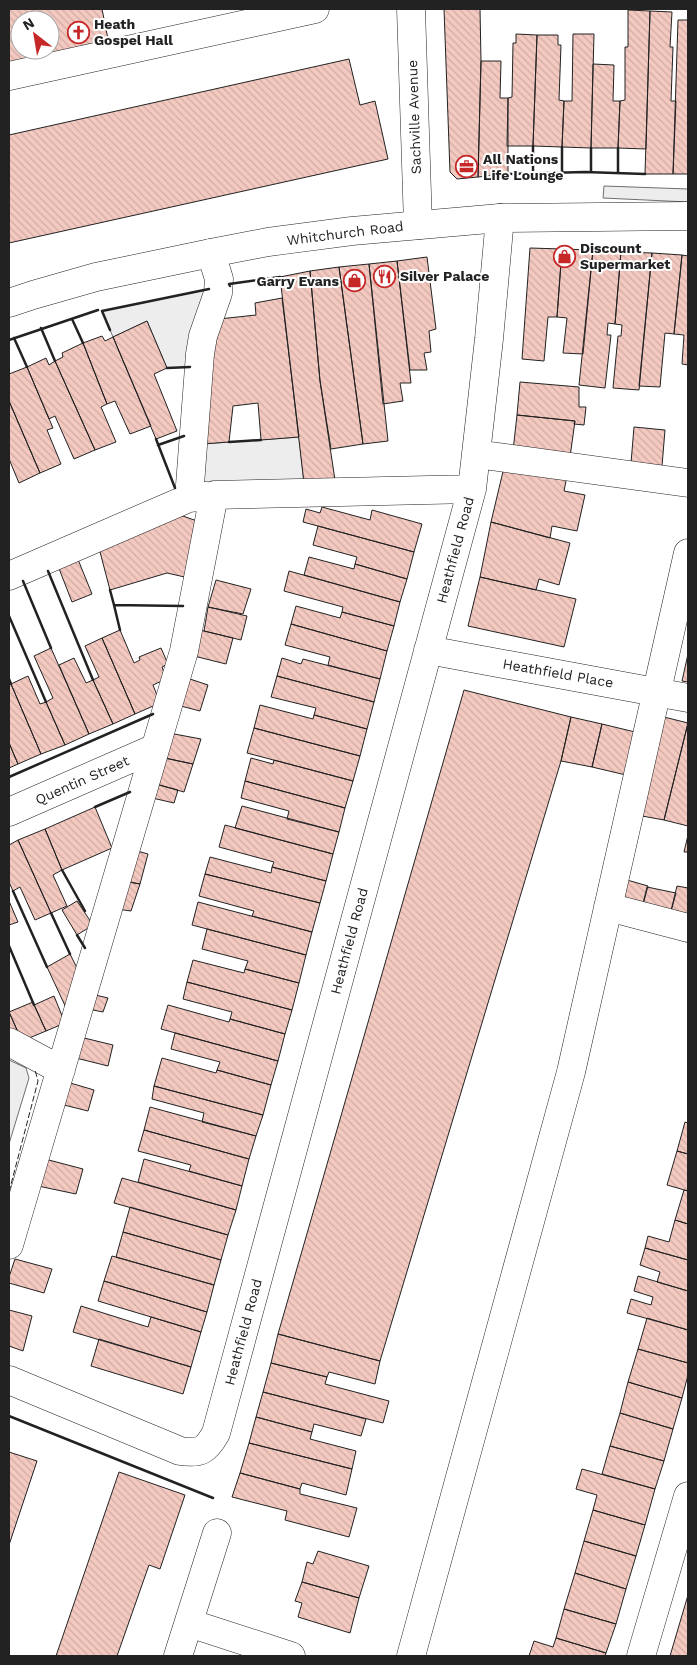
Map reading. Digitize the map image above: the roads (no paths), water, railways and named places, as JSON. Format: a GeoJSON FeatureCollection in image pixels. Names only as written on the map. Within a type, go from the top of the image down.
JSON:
{"type":"FeatureCollection","features":[{"type":"Feature","properties":{"kind":"street"},"geometry":{"type":"LineString","coordinates":[[9,76],[315,9]]}},
{"type":"Feature","properties":{"kind":"street","name":"Sachville Avenue"},"geometry":{"type":"LineString","coordinates":[[411,9],[418,225]]}},
{"type":"Feature","properties":{"kind":"street","name":"Whitchurch Road"},"geometry":{"type":"LineString","coordinates":[[9,303],[96,277],[268,242],[352,231],[500,218],[688,216]]}},
{"type":"Feature","properties":{"kind":"street","name":"Heathfield Road"},"geometry":{"type":"LineString","coordinates":[[9,1380],[180,1451],[195,1453],[208,1447],[216,1433],[472,488],[489,339],[500,218]]}},
{"type":"Feature","properties":{"kind":"street"},"geometry":{"type":"LineString","coordinates":[[9,1245],[184,651],[201,496],[200,354],[203,336],[218,293],[219,279],[211,253]]}},
{"type":"Feature","properties":{"kind":"street"},"geometry":{"type":"LineString","coordinates":[[476,454],[688,483]]}},
{"type":"Feature","properties":{"kind":"street"},"geometry":{"type":"LineString","coordinates":[[9,576],[201,496],[472,488]]}},
{"type":"Feature","properties":{"kind":"street"},"geometry":{"type":"LineString","coordinates":[[411,1656],[571,1072],[688,553]]}},
{"type":"Feature","properties":{"kind":"street","name":"Heathfield Place"},"geometry":{"type":"LineString","coordinates":[[428,650],[688,698]]}},
{"type":"Feature","properties":{"kind":"street","name":"Quentin Street"},"geometry":{"type":"LineString","coordinates":[[9,812],[155,748]]}},
{"type":"Feature","properties":{"kind":"street"},"geometry":{"type":"LineString","coordinates":[[608,907],[688,928]]}},
{"type":"Feature","properties":{"kind":"street"},"geometry":{"type":"LineString","coordinates":[[9,1042],[61,1070]]}},
{"type":"Feature","properties":{"kind":"street"},"geometry":{"type":"LineString","coordinates":[[641,1656],[688,1496]]}},
{"type":"Feature","properties":{"kind":"street"},"geometry":{"type":"LineString","coordinates":[[178,1656],[217,1533]]}},
{"type":"Feature","properties":{"kind":"street"},"geometry":{"type":"LineString","coordinates":[[188,1623],[292,1656]]}},
{"type":"Feature","properties":{"kind":"place","name":"Heath Gospel Hall"},"geometry":{"type":"Point","coordinates":[78,32]}},
{"type":"Feature","properties":{"kind":"place","name":"All Nations Life Lounge"},"geometry":{"type":"Point","coordinates":[467,167]}},
{"type":"Feature","properties":{"kind":"place","name":"Discount Supermarket"},"geometry":{"type":"Point","coordinates":[564,256]}},
{"type":"Feature","properties":{"kind":"place","name":"Silver Palace"},"geometry":{"type":"Point","coordinates":[384,276]}},
{"type":"Feature","properties":{"kind":"place","name":"Garry Evans"},"geometry":{"type":"Point","coordinates":[355,281]}}]}
